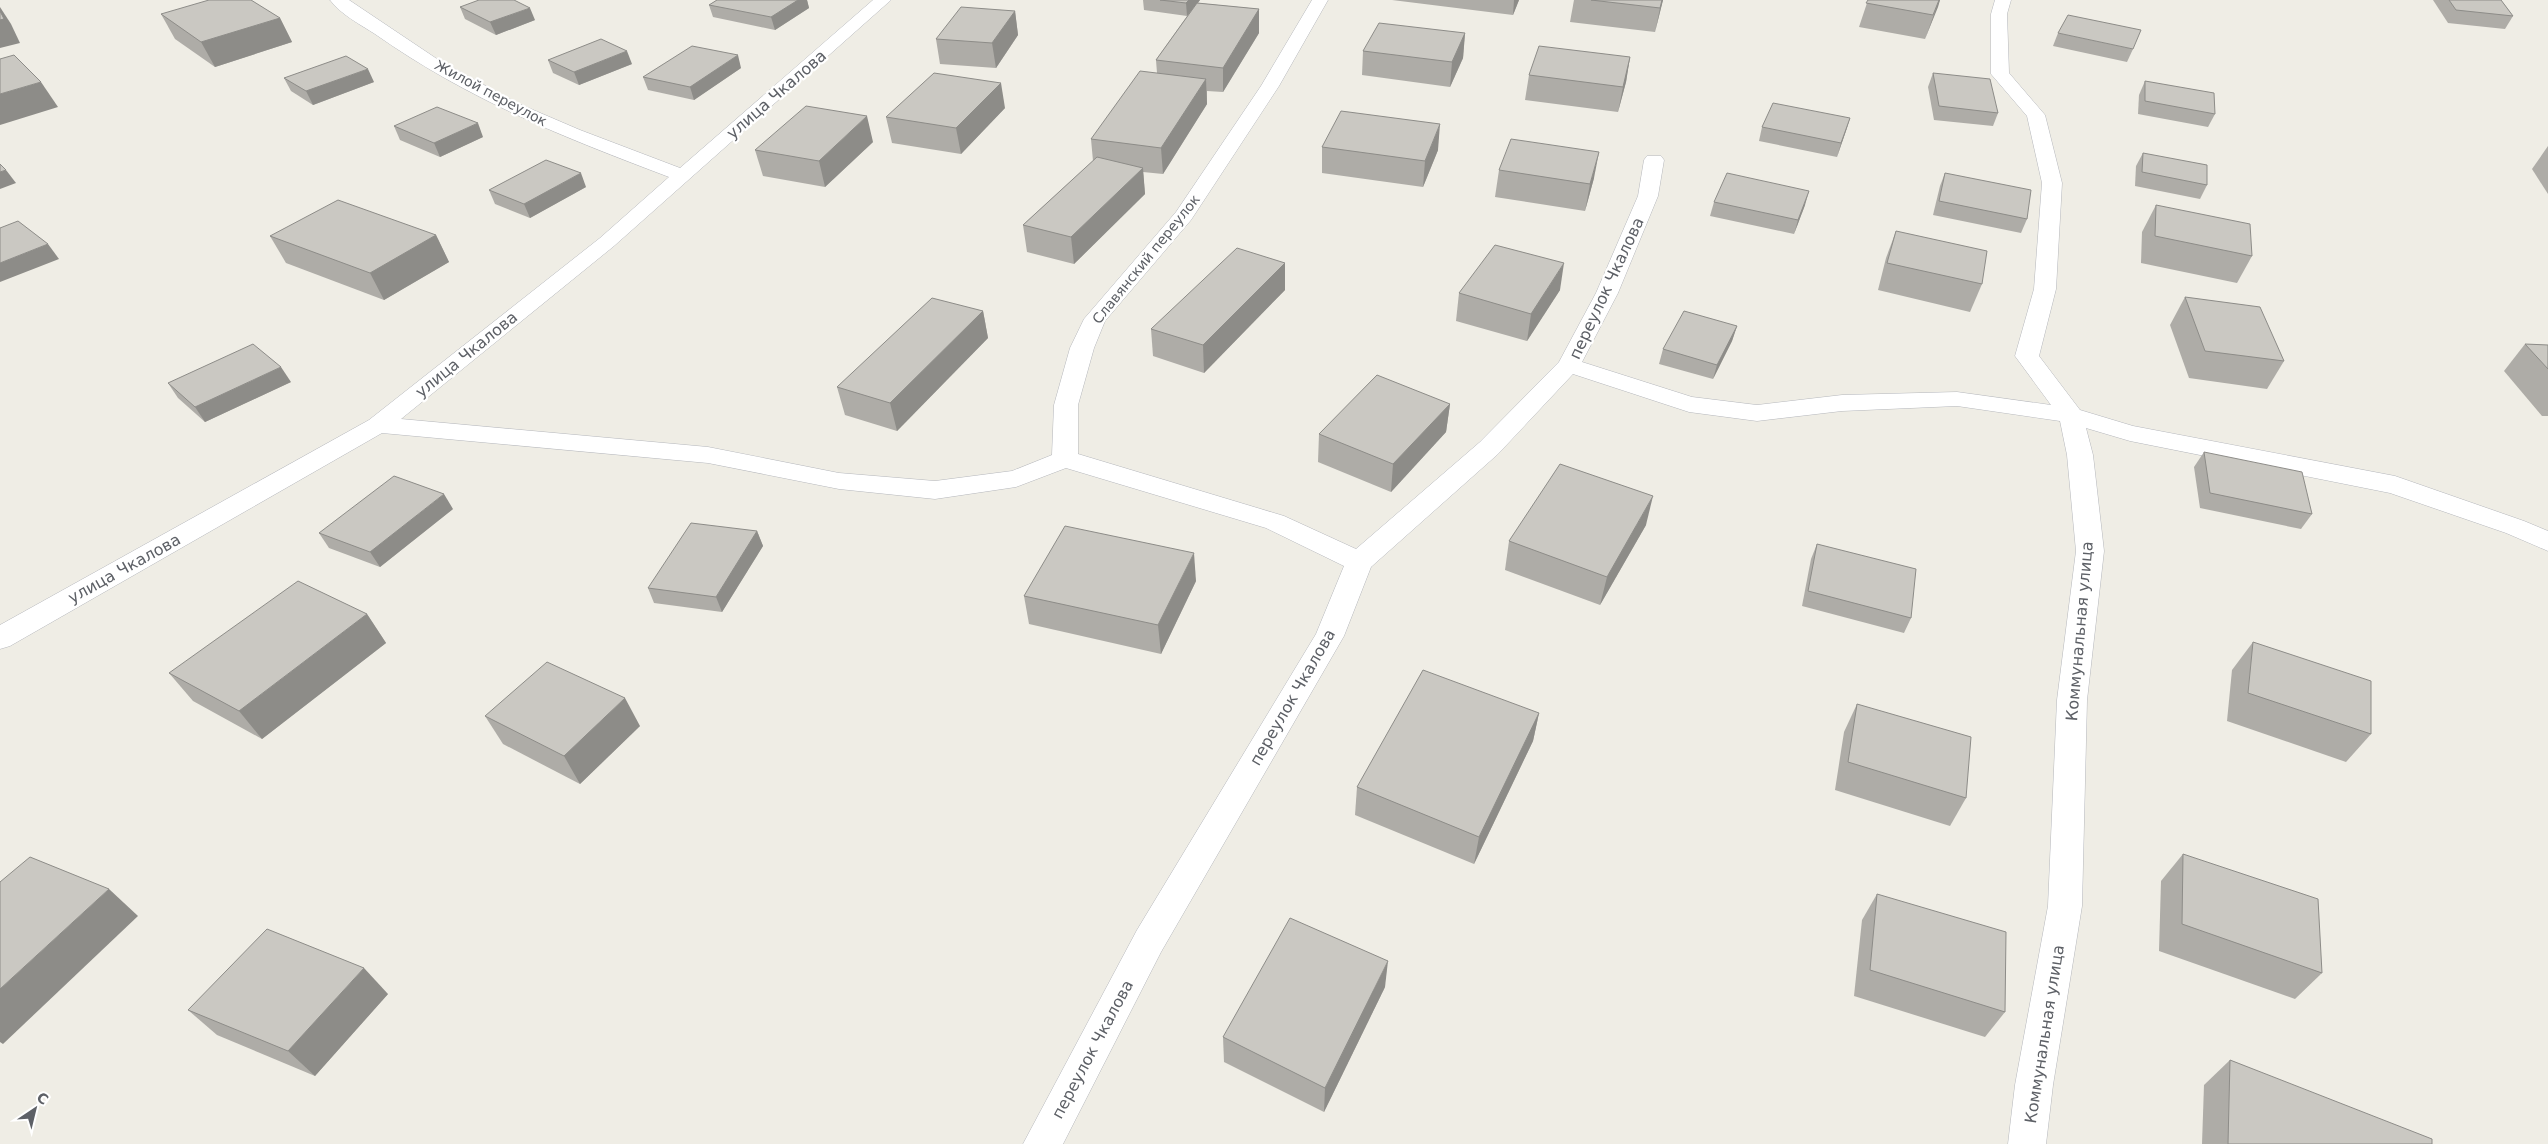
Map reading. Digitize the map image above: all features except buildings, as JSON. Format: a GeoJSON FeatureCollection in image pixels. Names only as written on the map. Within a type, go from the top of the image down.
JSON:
{"type":"FeatureCollection","features":[{"type":"Feature","properties":{"kind":"street","name":"Жилой переулок"},"geometry":{"type":"LineString","coordinates":[[338,0],[374,26],[463,81],[536,119],[683,176]]}},
{"type":"Feature","properties":{"kind":"street","name":"улица Чкалова"},"geometry":{"type":"LineString","coordinates":[[0,638],[378,425],[607,242],[883,0]]}},
{"type":"Feature","properties":{"kind":"street","name":"Славянский переулок"},"geometry":{"type":"LineString","coordinates":[[1065,459],[1066,405],[1082,348],[1095,319],[1184,216],[1270,86],[1320,0]]}},
{"type":"Feature","properties":{"kind":"street","name":"Коммунальная улица"},"geometry":{"type":"LineString","coordinates":[[2003,0],[1999,14],[2000,74],[2036,115],[2052,183],[2045,289],[2027,356],[2071,415],[2080,455],[2090,551],[2072,700],[2065,906],[2034,1085],[2027,1144]]}},
{"type":"Feature","properties":{"kind":"street","name":"переулок Чкалова"},"geometry":{"type":"LineString","coordinates":[[1042,1144],[1149,942],[1330,636],[1359,562],[1489,448],[1569,365],[1607,293],[1648,196],[1654,160]]}},
{"type":"Feature","properties":{"kind":"street"},"geometry":{"type":"LineString","coordinates":[[1569,365],[1689,404],[1757,413],[1842,404],[1957,399],[2071,415],[2130,433],[2395,485],[2515,527],[2548,542]]}},
{"type":"Feature","properties":{"kind":"street"},"geometry":{"type":"LineString","coordinates":[[378,425],[708,455],[839,481],[935,490],[1016,479],[1065,459],[1276,522],[1359,562]]}}]}
